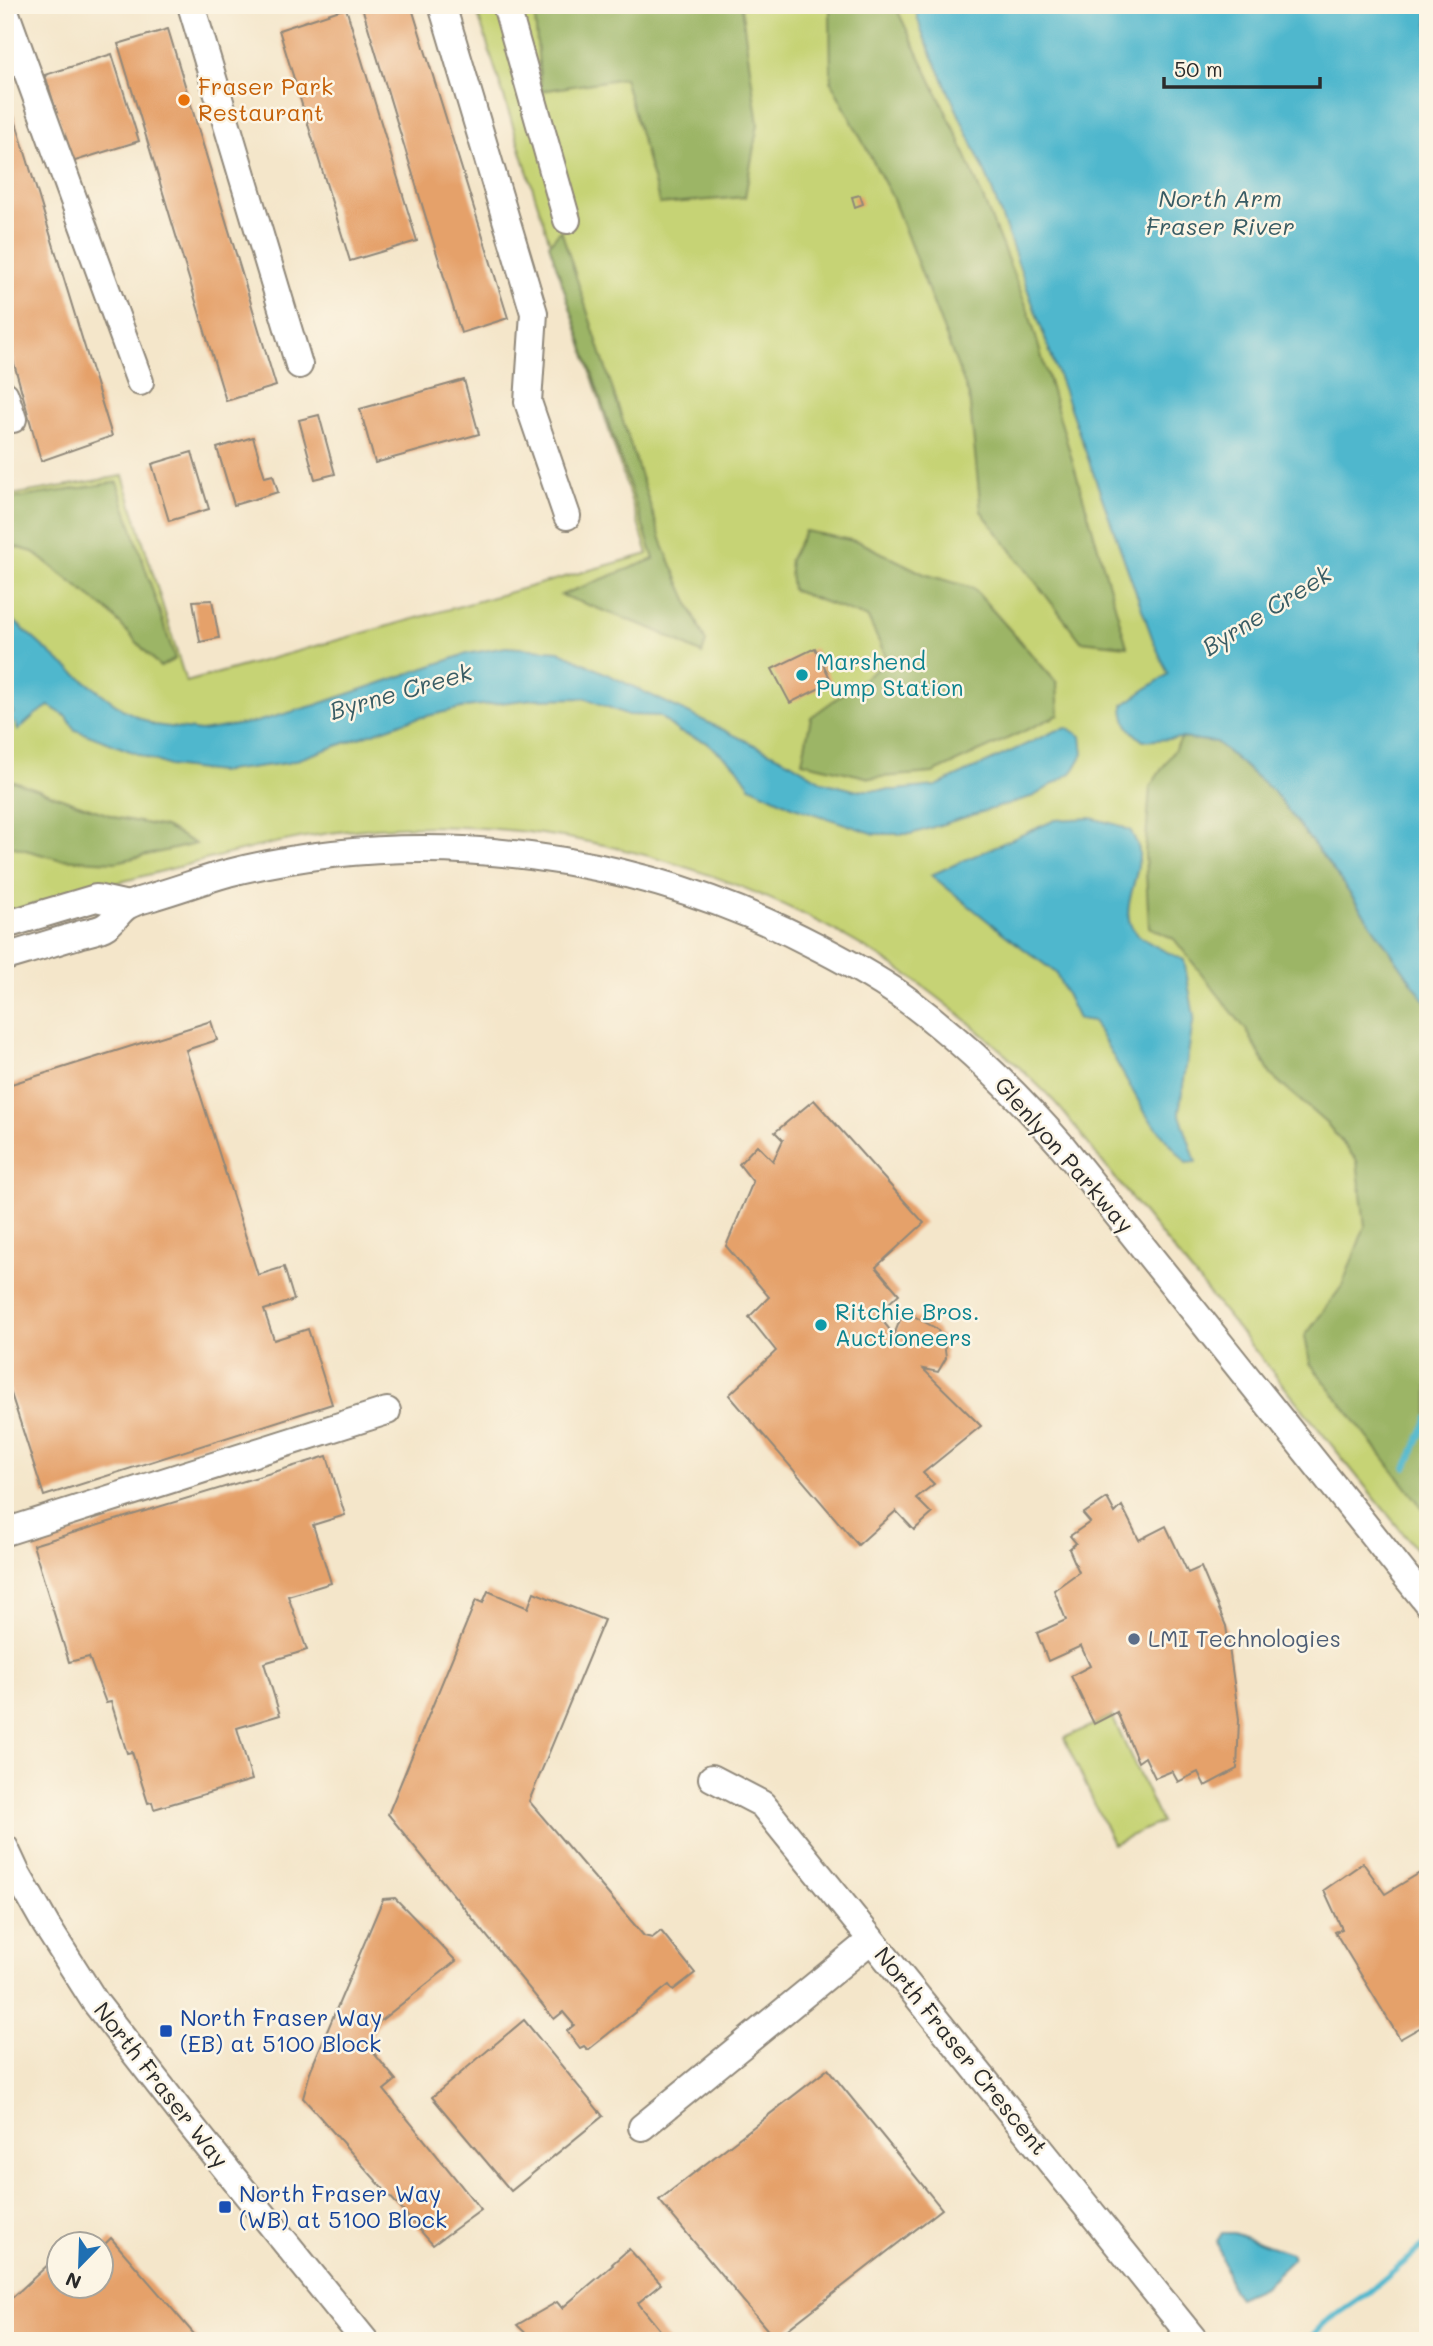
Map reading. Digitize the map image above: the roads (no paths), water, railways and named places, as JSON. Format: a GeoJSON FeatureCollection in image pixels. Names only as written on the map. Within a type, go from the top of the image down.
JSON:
{"type":"FeatureCollection","features":[{"type":"Feature","properties":{"kind":"street"},"geometry":{"type":"LineString","coordinates":[[191,5],[299,365]]}},
{"type":"Feature","properties":{"kind":"street"},"geometry":{"type":"LineString","coordinates":[[442,5],[534,313],[528,402],[567,516]]}},
{"type":"Feature","properties":{"kind":"street"},"geometry":{"type":"LineString","coordinates":[[506,5],[566,220]]}},
{"type":"Feature","properties":{"kind":"street"},"geometry":{"type":"LineString","coordinates":[[5,11],[140,382]]}},
{"type":"Feature","properties":{"kind":"street","name":"Glenlyon Parkway"},"geometry":{"type":"LineString","coordinates":[[5,957],[106,927],[128,905],[226,874],[329,854],[382,850],[490,852],[548,858],[637,876],[711,898],[750,914],[830,953],[909,1001],[960,1042],[1020,1098],[1072,1157],[1428,1604]]}},
{"type":"Feature","properties":{"kind":"street","name":"Glenlyon Parkway"},"geometry":{"type":"LineString","coordinates":[[5,925],[96,898],[128,905]]}},
{"type":"Feature","properties":{"kind":"street"},"geometry":{"type":"LineString","coordinates":[[5,1532],[387,1410]]}},
{"type":"Feature","properties":{"kind":"street","name":"North Fraser Crescent"},"geometry":{"type":"LineString","coordinates":[[712,1778],[762,1804],[1195,2341]]}},
{"type":"Feature","properties":{"kind":"street","name":"North Fraser Way"},"geometry":{"type":"LineString","coordinates":[[6,1852],[46,1925],[95,2002],[365,2341]]}},
{"type":"Feature","properties":{"kind":"street"},"geometry":{"type":"LineString","coordinates":[[642,2127],[871,1940]]}},
{"type":"Feature","properties":{"kind":"water","name":"North Arm Fraser River"},"geometry":{"type":"Polygon","coordinates":[[[914,5],[1428,5],[1428,1005],[1334,871],[1273,791],[1216,742],[1182,738],[1143,741],[1128,726],[1123,705],[1168,674],[1153,640],[988,179],[922,33],[914,5]]]}},
{"type":"Feature","properties":{"kind":"water","name":"Byrne Creek"},"geometry":{"type":"Polygon","coordinates":[[[5,613],[59,661],[122,709],[154,725],[201,731],[256,722],[316,705],[466,654],[506,647],[559,651],[790,762],[823,782],[854,790],[936,786],[1055,731],[1067,728],[1081,736],[1083,754],[1071,773],[1034,796],[911,834],[875,834],[794,807],[750,786],[737,767],[706,742],[679,732],[659,716],[628,715],[585,698],[533,699],[466,707],[410,720],[288,763],[218,772],[169,766],[75,730],[67,717],[49,706],[18,730],[5,687],[10,651],[5,646],[5,613]]]}},
{"type":"Feature","properties":{"kind":"water"},"geometry":{"type":"Polygon","coordinates":[[[1091,818],[1131,831],[1139,851],[1128,908],[1133,929],[1151,944],[1184,960],[1194,1016],[1179,1112],[1196,1162],[1186,1163],[1147,1116],[1093,1021],[1078,1019],[1056,973],[931,875],[1055,820],[1091,818]]]}},
{"type":"Feature","properties":{"kind":"water"},"geometry":{"type":"Polygon","coordinates":[[[1222,2233],[1233,2233],[1291,2253],[1293,2259],[1265,2286],[1238,2298],[1232,2290],[1217,2241],[1222,2233]]]}},
{"type":"Feature","properties":{"kind":"waterway"},"geometry":{"type":"LineString","coordinates":[[5,730],[19,712]]}},
{"type":"Feature","properties":{"kind":"waterway"},"geometry":{"type":"LineString","coordinates":[[1406,1468],[1428,1418]]}},
{"type":"Feature","properties":{"kind":"waterway"},"geometry":{"type":"LineString","coordinates":[[1308,2341],[1324,2323],[1369,2292],[1428,2242]]}},
{"type":"Feature","properties":{"kind":"place","name":"Fraser Park Restaurant"},"geometry":{"type":"Point","coordinates":[184,100]}},
{"type":"Feature","properties":{"kind":"place","name":"Marshend Pump Station"},"geometry":{"type":"Point","coordinates":[802,675]}},
{"type":"Feature","properties":{"kind":"place","name":"Ritchie Bros. Auctioneers"},"geometry":{"type":"Point","coordinates":[821,1325]}},
{"type":"Feature","properties":{"kind":"place","name":"LMI Technologies"},"geometry":{"type":"Point","coordinates":[1134,1639]}},
{"type":"Feature","properties":{"kind":"place","name":"North Fraser Way (EB) at 5100 Block"},"geometry":{"type":"Point","coordinates":[166,2031]}},
{"type":"Feature","properties":{"kind":"place","name":"North Fraser Way (WB) at 5100 Block"},"geometry":{"type":"Point","coordinates":[225,2207]}}]}
